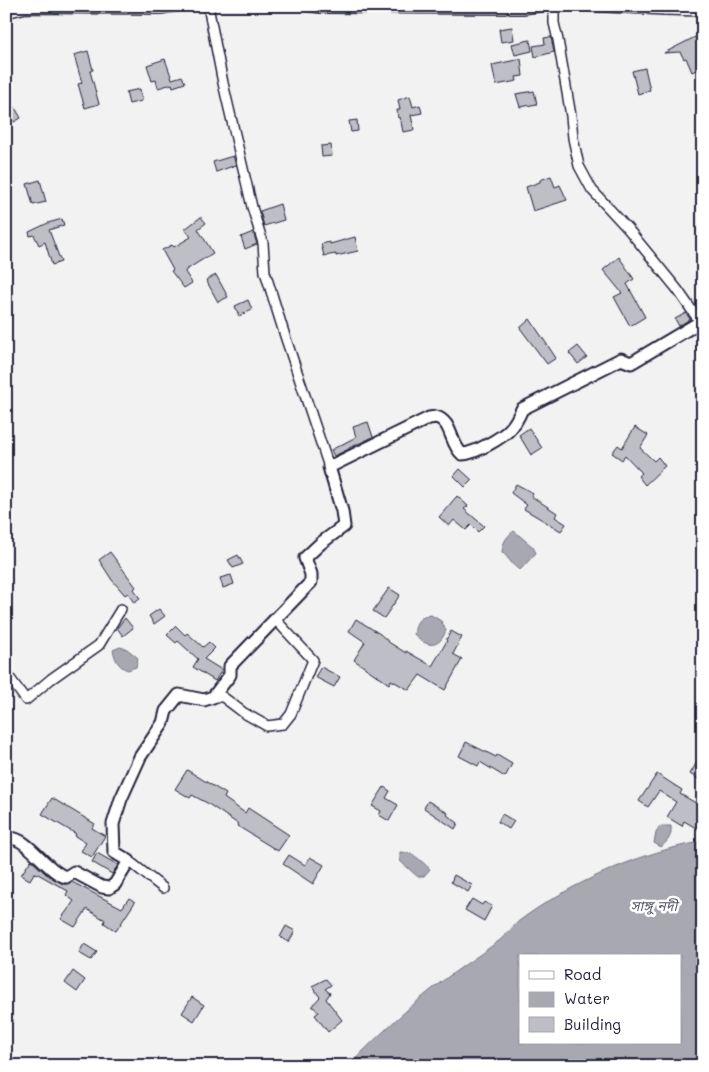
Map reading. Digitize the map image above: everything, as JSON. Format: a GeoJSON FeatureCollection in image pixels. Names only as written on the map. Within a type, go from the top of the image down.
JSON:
{"type":"FeatureCollection","features":[{"type":"Feature","properties":{"kind":"main road"},"geometry":{"type":"LineString","coordinates":[[6,839],[19,840],[60,876],[66,877],[74,872],[102,886],[109,888],[115,884],[129,861],[114,852],[113,824],[121,799],[140,757],[163,723],[166,711],[179,695],[204,700],[213,697],[230,675],[230,666],[311,582],[311,574],[305,558],[344,526],[342,511],[329,467],[429,418],[436,417],[442,418],[445,422],[456,450],[462,454],[467,454],[494,441],[509,431],[518,419],[522,409],[621,359],[631,363],[701,324]]}},
{"type":"Feature","properties":{"kind":"street"},"geometry":{"type":"LineString","coordinates":[[6,13],[26,8],[160,9],[180,6]]}},
{"type":"Feature","properties":{"kind":"street"},"geometry":{"type":"LineString","coordinates":[[208,6],[223,83],[252,207],[263,243],[265,272],[284,336],[329,467]]}},
{"type":"Feature","properties":{"kind":"street"},"geometry":{"type":"LineString","coordinates":[[307,6],[328,8],[524,9],[544,6]]}},
{"type":"Feature","properties":{"kind":"street"},"geometry":{"type":"LineString","coordinates":[[556,6],[554,10],[554,23],[579,166],[592,190],[628,229],[677,289],[701,324]]}},
{"type":"Feature","properties":{"kind":"street"},"geometry":{"type":"LineString","coordinates":[[588,6],[703,11]]}},
{"type":"Feature","properties":{"kind":"street"},"geometry":{"type":"LineString","coordinates":[[6,672],[26,700],[51,679],[99,645],[121,609]]}},
{"type":"Feature","properties":{"kind":"street"},"geometry":{"type":"LineString","coordinates":[[213,697],[223,697],[244,713],[267,726],[283,724],[291,714],[313,660],[275,619]]}},
{"type":"Feature","properties":{"kind":"street"},"geometry":{"type":"LineString","coordinates":[[129,861],[163,888]]}},
{"type":"Feature","properties":{"kind":"water"},"geometry":{"type":"Polygon","coordinates":[[[514,531],[533,547],[536,553],[520,570],[502,552],[505,540],[514,531]]]}},
{"type":"Feature","properties":{"kind":"water"},"geometry":{"type":"Polygon","coordinates":[[[431,615],[441,621],[446,630],[440,641],[428,644],[414,634],[418,621],[423,617],[431,615]]]}},
{"type":"Feature","properties":{"kind":"water"},"geometry":{"type":"Polygon","coordinates":[[[120,647],[127,649],[138,658],[136,667],[128,670],[119,665],[113,650],[120,647]]]}},
{"type":"Feature","properties":{"kind":"water"},"geometry":{"type":"Polygon","coordinates":[[[671,826],[671,833],[668,840],[661,847],[654,843],[659,827],[671,826]]]}},
{"type":"Feature","properties":{"kind":"water","name":"সাঙ্গু নদী"},"geometry":{"type":"Polygon","coordinates":[[[703,842],[703,1066],[348,1066],[416,1002],[500,940],[519,921],[582,882],[657,852],[703,842]]]}},
{"type":"Feature","properties":{"kind":"water"},"geometry":{"type":"Polygon","coordinates":[[[400,852],[413,855],[430,869],[424,876],[418,877],[400,861],[400,852]]]}},
{"type":"Feature","properties":{"kind":"building"},"geometry":{"type":"Polygon","coordinates":[[[512,27],[514,40],[501,42],[499,29],[512,27]]]}},
{"type":"Feature","properties":{"kind":"building"},"geometry":{"type":"Polygon","coordinates":[[[551,37],[554,52],[535,57],[533,46],[545,44],[544,38],[551,37]]]}},
{"type":"Feature","properties":{"kind":"building"},"geometry":{"type":"Polygon","coordinates":[[[695,37],[703,52],[703,67],[692,72],[686,58],[684,59],[680,52],[664,53],[695,37]]]}},
{"type":"Feature","properties":{"kind":"building"},"geometry":{"type":"Polygon","coordinates":[[[530,40],[532,51],[515,55],[512,44],[530,40]]]}},
{"type":"Feature","properties":{"kind":"building"},"geometry":{"type":"Polygon","coordinates":[[[88,51],[93,70],[90,71],[99,104],[85,108],[78,84],[82,83],[74,55],[88,51]]]}},
{"type":"Feature","properties":{"kind":"building"},"geometry":{"type":"Polygon","coordinates":[[[165,59],[172,79],[182,76],[185,83],[173,87],[172,84],[158,88],[156,80],[152,81],[147,65],[165,59]]]}},
{"type":"Feature","properties":{"kind":"building"},"geometry":{"type":"Polygon","coordinates":[[[521,59],[523,76],[516,77],[517,81],[496,85],[492,65],[521,59]]]}},
{"type":"Feature","properties":{"kind":"building"},"geometry":{"type":"Polygon","coordinates":[[[645,68],[650,90],[638,94],[632,71],[645,68]]]}},
{"type":"Feature","properties":{"kind":"building"},"geometry":{"type":"Polygon","coordinates":[[[140,89],[142,101],[129,104],[126,92],[140,89]]]}},
{"type":"Feature","properties":{"kind":"building"},"geometry":{"type":"Polygon","coordinates":[[[534,91],[537,104],[520,107],[516,94],[534,91]]]}},
{"type":"Feature","properties":{"kind":"building"},"geometry":{"type":"Polygon","coordinates":[[[410,96],[413,107],[420,105],[422,113],[411,115],[414,130],[403,132],[400,117],[398,118],[397,110],[400,110],[398,100],[410,96]]]}},
{"type":"Feature","properties":{"kind":"building"},"geometry":{"type":"Polygon","coordinates":[[[14,106],[21,118],[14,122],[7,110],[14,106]]]}},
{"type":"Feature","properties":{"kind":"building"},"geometry":{"type":"Polygon","coordinates":[[[357,120],[358,131],[351,132],[349,121],[357,120]]]}},
{"type":"Feature","properties":{"kind":"building"},"geometry":{"type":"Polygon","coordinates":[[[331,145],[332,156],[322,157],[321,146],[331,145]]]}},
{"type":"Feature","properties":{"kind":"building"},"geometry":{"type":"Polygon","coordinates":[[[233,156],[236,165],[216,172],[213,162],[233,156]]]}},
{"type":"Feature","properties":{"kind":"building"},"geometry":{"type":"Polygon","coordinates":[[[551,176],[555,187],[560,185],[567,200],[533,211],[526,187],[551,176]]]}},
{"type":"Feature","properties":{"kind":"building"},"geometry":{"type":"Polygon","coordinates":[[[40,180],[46,202],[33,205],[27,184],[40,180]]]}},
{"type":"Feature","properties":{"kind":"building"},"geometry":{"type":"Polygon","coordinates":[[[280,204],[284,220],[264,226],[260,211],[280,204]]]}},
{"type":"Feature","properties":{"kind":"building"},"geometry":{"type":"Polygon","coordinates":[[[201,217],[206,223],[198,229],[213,253],[186,270],[185,272],[192,283],[184,288],[171,271],[173,270],[162,250],[172,245],[174,247],[191,237],[185,229],[201,217]]]}},
{"type":"Feature","properties":{"kind":"building"},"geometry":{"type":"Polygon","coordinates":[[[62,219],[64,225],[49,230],[61,262],[52,265],[45,242],[39,245],[34,235],[30,236],[29,232],[62,219]]]}},
{"type":"Feature","properties":{"kind":"building"},"geometry":{"type":"Polygon","coordinates":[[[253,232],[257,244],[245,249],[241,237],[253,232]]]}},
{"type":"Feature","properties":{"kind":"building"},"geometry":{"type":"Polygon","coordinates":[[[355,237],[358,251],[336,256],[336,254],[324,256],[321,244],[330,242],[330,244],[355,237]]]}},
{"type":"Feature","properties":{"kind":"building"},"geometry":{"type":"Polygon","coordinates":[[[619,257],[634,279],[627,284],[645,317],[630,326],[614,297],[622,293],[603,270],[619,257]]]}},
{"type":"Feature","properties":{"kind":"building"},"geometry":{"type":"Polygon","coordinates":[[[216,275],[228,297],[218,302],[206,280],[216,275]]]}},
{"type":"Feature","properties":{"kind":"building"},"geometry":{"type":"Polygon","coordinates":[[[248,300],[252,310],[239,316],[235,306],[248,300]]]}},
{"type":"Feature","properties":{"kind":"building"},"geometry":{"type":"Polygon","coordinates":[[[686,313],[690,319],[679,326],[675,319],[686,313]]]}},
{"type":"Feature","properties":{"kind":"building"},"geometry":{"type":"Polygon","coordinates":[[[530,319],[556,358],[547,364],[520,328],[530,319]]]}},
{"type":"Feature","properties":{"kind":"building"},"geometry":{"type":"Polygon","coordinates":[[[578,346],[587,357],[578,364],[569,353],[578,346]]]}},
{"type":"Feature","properties":{"kind":"building"},"geometry":{"type":"Polygon","coordinates":[[[368,422],[373,437],[334,456],[331,450],[356,437],[353,427],[368,422]]]}},
{"type":"Feature","properties":{"kind":"building"},"geometry":{"type":"Polygon","coordinates":[[[635,427],[648,435],[640,448],[654,461],[658,457],[665,466],[645,485],[638,476],[642,473],[625,455],[622,460],[612,453],[618,445],[622,448],[635,427]]]}},
{"type":"Feature","properties":{"kind":"building"},"geometry":{"type":"Polygon","coordinates":[[[529,428],[542,448],[531,455],[519,435],[529,428]]]}},
{"type":"Feature","properties":{"kind":"building"},"geometry":{"type":"Polygon","coordinates":[[[460,469],[472,480],[465,487],[454,476],[460,469]]]}},
{"type":"Feature","properties":{"kind":"building"},"geometry":{"type":"Polygon","coordinates":[[[516,484],[533,493],[531,496],[557,513],[555,517],[566,524],[561,531],[524,509],[527,505],[511,493],[516,484]]]}},
{"type":"Feature","properties":{"kind":"building"},"geometry":{"type":"Polygon","coordinates":[[[457,496],[468,506],[464,509],[484,526],[478,532],[471,525],[466,530],[454,520],[449,526],[439,517],[457,496]]]}},
{"type":"Feature","properties":{"kind":"building"},"geometry":{"type":"Polygon","coordinates":[[[110,552],[136,587],[134,589],[140,599],[134,603],[128,593],[125,595],[112,580],[99,560],[110,552]]]}},
{"type":"Feature","properties":{"kind":"building"},"geometry":{"type":"Polygon","coordinates":[[[238,555],[243,564],[233,568],[228,560],[238,555]]]}},
{"type":"Feature","properties":{"kind":"building"},"geometry":{"type":"Polygon","coordinates":[[[231,575],[234,584],[223,588],[220,578],[231,575]]]}},
{"type":"Feature","properties":{"kind":"building"},"geometry":{"type":"Polygon","coordinates":[[[389,588],[400,595],[384,618],[373,611],[389,588]]]}},
{"type":"Feature","properties":{"kind":"building"},"geometry":{"type":"Polygon","coordinates":[[[159,609],[165,616],[154,624],[149,616],[159,609]]]}},
{"type":"Feature","properties":{"kind":"building"},"geometry":{"type":"Polygon","coordinates":[[[125,618],[133,628],[123,636],[117,628],[125,618]]]}},
{"type":"Feature","properties":{"kind":"building"},"geometry":{"type":"Polygon","coordinates":[[[356,619],[406,653],[406,651],[432,666],[451,631],[462,637],[453,654],[462,659],[445,690],[420,675],[409,690],[391,680],[389,684],[354,660],[365,642],[349,631],[356,619]]]}},
{"type":"Feature","properties":{"kind":"building"},"geometry":{"type":"Polygon","coordinates":[[[176,626],[185,635],[187,633],[203,647],[209,642],[215,648],[204,659],[222,670],[215,681],[193,667],[198,659],[178,641],[176,643],[167,635],[176,626]]]}},
{"type":"Feature","properties":{"kind":"building"},"geometry":{"type":"Polygon","coordinates":[[[321,667],[340,677],[334,687],[315,677],[321,667]]]}},
{"type":"Feature","properties":{"kind":"building"},"geometry":{"type":"Polygon","coordinates":[[[466,742],[496,757],[497,755],[512,764],[505,777],[480,762],[478,766],[459,756],[466,742]]]}},
{"type":"Feature","properties":{"kind":"building"},"geometry":{"type":"Polygon","coordinates":[[[703,752],[703,782],[690,774],[703,752]]]}},
{"type":"Feature","properties":{"kind":"building"},"geometry":{"type":"Polygon","coordinates":[[[187,770],[226,794],[224,798],[245,813],[248,808],[289,835],[278,851],[237,826],[238,824],[207,803],[192,795],[190,798],[175,789],[187,770]]]}},
{"type":"Feature","properties":{"kind":"building"},"geometry":{"type":"Polygon","coordinates":[[[657,774],[682,790],[680,794],[703,807],[703,832],[684,821],[682,826],[667,817],[676,802],[659,791],[648,807],[639,801],[657,774]]]}},
{"type":"Feature","properties":{"kind":"building"},"geometry":{"type":"Polygon","coordinates":[[[384,787],[390,791],[386,798],[398,805],[389,821],[379,815],[381,811],[372,806],[384,787]]]}},
{"type":"Feature","properties":{"kind":"building"},"geometry":{"type":"Polygon","coordinates":[[[52,798],[95,824],[92,828],[105,836],[92,857],[81,851],[86,843],[75,836],[76,834],[42,814],[52,798]]]}},
{"type":"Feature","properties":{"kind":"building"},"geometry":{"type":"Polygon","coordinates":[[[428,801],[448,813],[447,815],[458,823],[455,829],[424,808],[428,801]]]}},
{"type":"Feature","properties":{"kind":"building"},"geometry":{"type":"Polygon","coordinates":[[[502,814],[514,821],[509,829],[498,822],[502,814]]]}},
{"type":"Feature","properties":{"kind":"building"},"geometry":{"type":"Polygon","coordinates":[[[97,853],[118,865],[112,874],[92,862],[97,853]]]}},
{"type":"Feature","properties":{"kind":"building"},"geometry":{"type":"Polygon","coordinates":[[[289,855],[305,865],[310,857],[324,865],[313,884],[283,864],[289,855]]]}},
{"type":"Feature","properties":{"kind":"building"},"geometry":{"type":"Polygon","coordinates":[[[31,860],[46,874],[63,884],[72,882],[122,908],[129,898],[135,902],[116,931],[104,923],[105,920],[87,909],[75,927],[61,919],[74,901],[66,895],[68,891],[38,874],[34,873],[30,880],[21,875],[31,860]]]}},
{"type":"Feature","properties":{"kind":"building"},"geometry":{"type":"Polygon","coordinates":[[[454,875],[472,885],[468,892],[451,882],[454,875]]]}},
{"type":"Feature","properties":{"kind":"building"},"geometry":{"type":"Polygon","coordinates":[[[472,899],[482,905],[484,902],[492,906],[484,921],[465,910],[472,899]]]}},
{"type":"Feature","properties":{"kind":"building"},"geometry":{"type":"Polygon","coordinates":[[[286,926],[295,931],[289,942],[280,937],[286,926]]]}},
{"type":"Feature","properties":{"kind":"building"},"geometry":{"type":"Polygon","coordinates":[[[84,944],[97,952],[91,960],[79,953],[84,944]]]}},
{"type":"Feature","properties":{"kind":"building"},"geometry":{"type":"Polygon","coordinates":[[[73,971],[85,980],[77,992],[65,983],[73,971]]]}},
{"type":"Feature","properties":{"kind":"building"},"geometry":{"type":"Polygon","coordinates":[[[326,979],[331,985],[325,989],[330,993],[326,999],[342,1020],[328,1032],[315,1015],[319,1012],[312,1006],[320,997],[312,986],[326,979]]]}},
{"type":"Feature","properties":{"kind":"building"},"geometry":{"type":"Polygon","coordinates":[[[192,997],[204,1005],[194,1021],[182,1013],[192,997]]]}}]}
